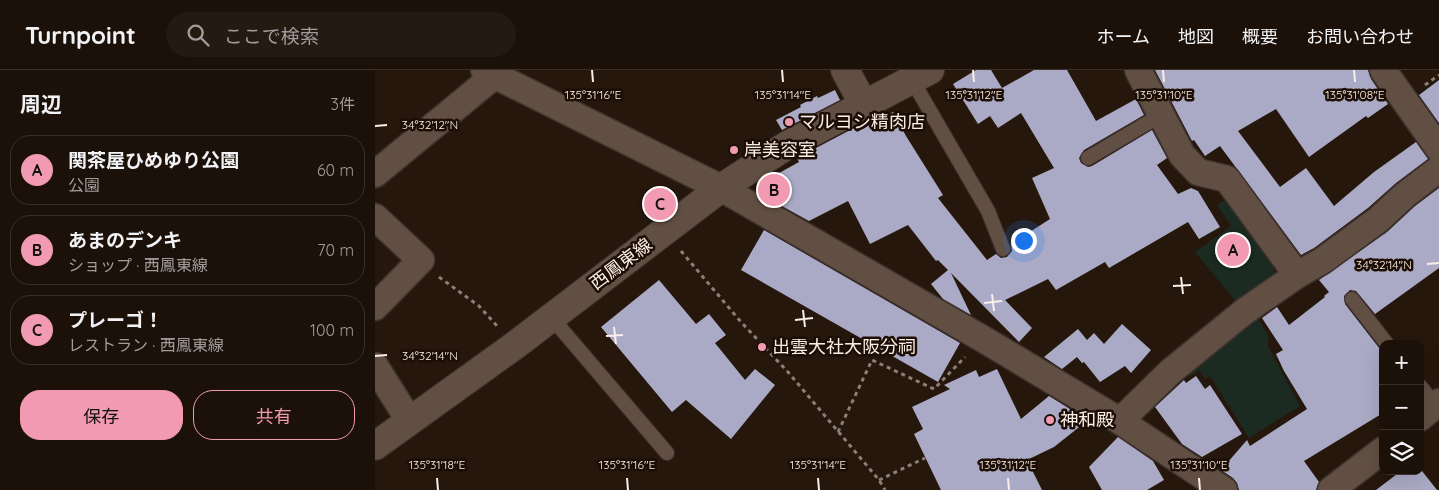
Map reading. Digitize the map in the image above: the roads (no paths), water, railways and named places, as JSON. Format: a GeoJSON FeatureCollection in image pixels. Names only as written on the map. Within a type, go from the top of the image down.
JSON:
{"type":"FeatureCollection","features":[{"type":"Feature","properties":{"kind":"main road"},"geometry":{"type":"LineString","coordinates":[[845,70],[864,105]]}},
{"type":"Feature","properties":{"kind":"main road","name":"西鳳東線"},"geometry":{"type":"LineString","coordinates":[[375,446],[513,346],[721,188],[786,146],[921,75]]}},
{"type":"Feature","properties":{"kind":"street"},"geometry":{"type":"LineString","coordinates":[[1138,70],[1182,156],[1198,172],[1227,179],[1297,275]]}},
{"type":"Feature","properties":{"kind":"street"},"geometry":{"type":"LineString","coordinates":[[1383,70],[1439,148]]}},
{"type":"Feature","properties":{"kind":"street"},"geometry":{"type":"LineString","coordinates":[[375,174],[489,73],[721,188],[983,339],[1120,421],[1224,490]]}},
{"type":"Feature","properties":{"kind":"street"},"geometry":{"type":"LineString","coordinates":[[1120,421],[1170,372],[1245,311],[1297,275],[1322,261],[1379,220],[1405,195],[1439,169]]}},
{"type":"Feature","properties":{"kind":"street"},"geometry":{"type":"LineString","coordinates":[[375,217],[421,260],[375,307]]}},
{"type":"Feature","properties":{"kind":"street"},"geometry":{"type":"LineString","coordinates":[[375,366],[409,420]]}},
{"type":"Feature","properties":{"kind":"street"},"geometry":{"type":"LineString","coordinates":[[1331,490],[1379,453]]}},
{"type":"Feature","properties":{"kind":"lane"},"geometry":{"type":"LineString","coordinates":[[921,75],[988,211],[1003,250]]}},
{"type":"Feature","properties":{"kind":"lane"},"geometry":{"type":"LineString","coordinates":[[1088,158],[1161,116]]}},
{"type":"Feature","properties":{"kind":"lane"},"geometry":{"type":"LineString","coordinates":[[1352,299],[1384,340]]}},
{"type":"Feature","properties":{"kind":"lane"},"geometry":{"type":"LineString","coordinates":[[551,317],[667,453]]}},
{"type":"Feature","properties":{"kind":"place","name":"マルヨシ精肉店"},"geometry":{"type":"Point","coordinates":[789,122]}},
{"type":"Feature","properties":{"kind":"place","name":"岸美容室"},"geometry":{"type":"Point","coordinates":[734,150]}},
{"type":"Feature","properties":{"kind":"place","name":"あまのデンキ"},"geometry":{"type":"Point","coordinates":[774,190]}},
{"type":"Feature","properties":{"kind":"place","name":"プレーゴ！"},"geometry":{"type":"Point","coordinates":[660,204]}},
{"type":"Feature","properties":{"kind":"place","name":"関茶屋ひめゆり公園"},"geometry":{"type":"Point","coordinates":[1233,250]}},
{"type":"Feature","properties":{"kind":"place","name":"出雲大社大阪分祠"},"geometry":{"type":"Point","coordinates":[762,347]}},
{"type":"Feature","properties":{"kind":"place","name":"神和殿"},"geometry":{"type":"Point","coordinates":[1050,420]}}]}
